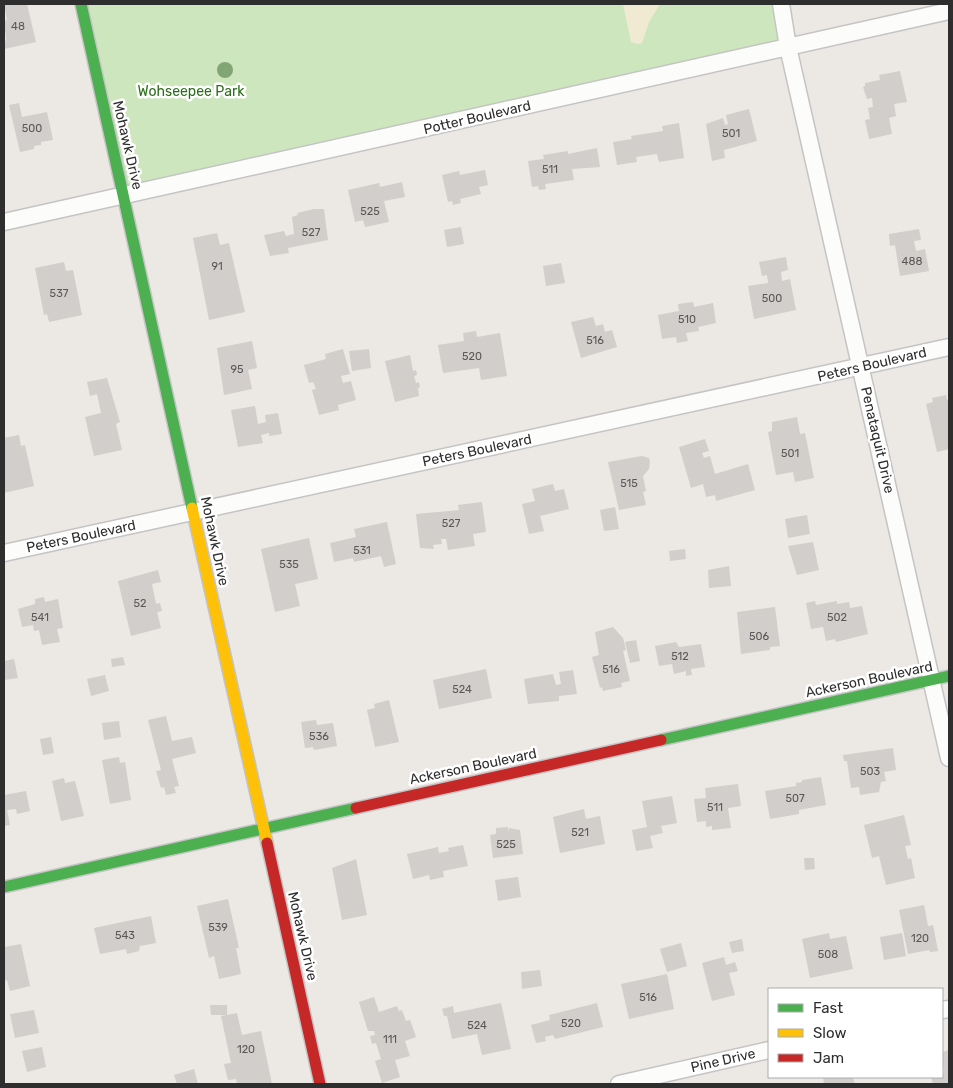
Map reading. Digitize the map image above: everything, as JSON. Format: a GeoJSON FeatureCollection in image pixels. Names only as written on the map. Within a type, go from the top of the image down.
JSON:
{"type":"FeatureCollection","features":[{"type":"Feature","properties":{"kind":"street","name":"Mohawk Drive"},"geometry":{"type":"LineString","coordinates":[[81,4],[320,1084]]}},
{"type":"Feature","properties":{"kind":"street","name":"Penataquit Drive"},"geometry":{"type":"LineString","coordinates":[[781,4],[788,48],[862,367],[949,758]]}},
{"type":"Feature","properties":{"kind":"street","name":"Potter Boulevard"},"geometry":{"type":"LineString","coordinates":[[4,222],[949,11]]}},
{"type":"Feature","properties":{"kind":"street","name":"Peters Boulevard"},"geometry":{"type":"LineString","coordinates":[[4,553],[949,347]]}},
{"type":"Feature","properties":{"kind":"street","name":"Ackerson Boulevard"},"geometry":{"type":"LineString","coordinates":[[4,886],[949,676]]}},
{"type":"Feature","properties":{"kind":"street","name":"Pine Drive"},"geometry":{"type":"LineString","coordinates":[[619,1084],[768,1050]]}},
{"type":"Feature","properties":{"kind":"green space","name":"Wohseepee Park"},"geometry":{"type":"Polygon","coordinates":[[[81,4],[779,4],[788,47],[125,196],[81,4]]]}},
{"type":"Feature","properties":{"kind":"sand"},"geometry":{"type":"Polygon","coordinates":[[[623,4],[660,4],[649,22],[642,43],[631,42],[623,4]]]}},
{"type":"Feature","properties":{"kind":"building"},"geometry":{"type":"Polygon","coordinates":[[[4,4],[27,4],[36,42],[4,49],[6,38],[4,21],[7,20],[4,4]]]}},
{"type":"Feature","properties":{"kind":"building"},"geometry":{"type":"Polygon","coordinates":[[[900,71],[907,102],[894,104],[896,116],[889,118],[892,134],[869,139],[865,120],[870,119],[868,108],[873,107],[872,98],[867,99],[863,87],[865,83],[880,80],[879,75],[900,71]]]}},
{"type":"Feature","properties":{"kind":"building"},"geometry":{"type":"Polygon","coordinates":[[[19,103],[22,117],[47,112],[53,140],[41,142],[41,145],[34,146],[34,149],[20,152],[9,105],[19,103]]]}},
{"type":"Feature","properties":{"kind":"building"},"geometry":{"type":"Polygon","coordinates":[[[749,109],[757,141],[724,150],[725,158],[712,161],[706,124],[723,118],[725,125],[728,124],[726,115],[749,109]]]}},
{"type":"Feature","properties":{"kind":"building"},"geometry":{"type":"Polygon","coordinates":[[[679,123],[684,158],[659,162],[657,154],[636,157],[637,162],[617,165],[613,142],[632,139],[631,136],[663,131],[662,126],[679,123]]]}},
{"type":"Feature","properties":{"kind":"building"},"geometry":{"type":"Polygon","coordinates":[[[597,148],[600,167],[572,169],[574,180],[545,184],[546,189],[539,190],[538,186],[532,187],[528,161],[544,159],[543,155],[568,151],[568,154],[597,148]]]}},
{"type":"Feature","properties":{"kind":"building"},"geometry":{"type":"Polygon","coordinates":[[[485,170],[488,185],[479,187],[481,194],[460,199],[461,203],[453,205],[452,201],[448,202],[442,175],[459,171],[460,175],[485,170]]]}},
{"type":"Feature","properties":{"kind":"building"},"geometry":{"type":"Polygon","coordinates":[[[402,182],[405,197],[384,201],[389,222],[365,227],[363,220],[355,222],[348,190],[379,183],[380,187],[402,182]]]}},
{"type":"Feature","properties":{"kind":"building"},"geometry":{"type":"Polygon","coordinates":[[[324,209],[328,240],[288,248],[289,253],[270,256],[264,235],[284,231],[286,236],[294,234],[292,217],[298,215],[297,213],[324,209]]]}},
{"type":"Feature","properties":{"kind":"building"},"geometry":{"type":"Polygon","coordinates":[[[461,227],[464,244],[447,247],[444,230],[461,227]]]}},
{"type":"Feature","properties":{"kind":"building"},"geometry":{"type":"Polygon","coordinates":[[[919,229],[921,240],[914,241],[916,251],[925,249],[929,271],[900,276],[895,245],[890,246],[889,234],[919,229]]]}},
{"type":"Feature","properties":{"kind":"building"},"geometry":{"type":"Polygon","coordinates":[[[217,233],[220,245],[229,243],[245,312],[209,320],[193,238],[217,233]]]}},
{"type":"Feature","properties":{"kind":"building"},"geometry":{"type":"Polygon","coordinates":[[[786,257],[788,270],[781,272],[782,281],[790,279],[796,310],[754,319],[748,286],[768,283],[767,275],[762,276],[759,262],[786,257]]]}},
{"type":"Feature","properties":{"kind":"building"},"geometry":{"type":"Polygon","coordinates":[[[64,262],[66,271],[73,270],[82,315],[49,322],[47,314],[44,315],[35,268],[64,262]]]}},
{"type":"Feature","properties":{"kind":"building"},"geometry":{"type":"Polygon","coordinates":[[[561,263],[565,283],[546,286],[543,266],[561,263]]]}},
{"type":"Feature","properties":{"kind":"building"},"geometry":{"type":"Polygon","coordinates":[[[693,302],[694,307],[713,303],[716,323],[698,327],[699,331],[686,333],[688,341],[677,343],[676,337],[662,339],[658,315],[679,311],[678,304],[693,302]]]}},
{"type":"Feature","properties":{"kind":"building"},"geometry":{"type":"Polygon","coordinates":[[[593,317],[596,326],[603,324],[605,332],[612,330],[617,347],[581,358],[571,322],[593,317]]]}},
{"type":"Feature","properties":{"kind":"building"},"geometry":{"type":"Polygon","coordinates":[[[476,331],[477,337],[500,333],[507,376],[481,380],[479,368],[443,373],[438,345],[464,341],[463,333],[476,331]]]}},
{"type":"Feature","properties":{"kind":"building"},"geometry":{"type":"Polygon","coordinates":[[[252,341],[257,368],[248,370],[252,389],[224,395],[217,348],[252,341]]]}},
{"type":"Feature","properties":{"kind":"building"},"geometry":{"type":"Polygon","coordinates":[[[343,349],[350,374],[341,376],[343,383],[351,381],[356,400],[338,405],[339,410],[319,415],[312,390],[316,389],[313,382],[309,383],[304,365],[326,359],[325,354],[343,349]]]}},
{"type":"Feature","properties":{"kind":"building"},"geometry":{"type":"Polygon","coordinates":[[[369,349],[371,368],[352,371],[349,351],[369,349]]]}},
{"type":"Feature","properties":{"kind":"building"},"geometry":{"type":"Polygon","coordinates":[[[410,355],[413,371],[416,370],[417,375],[414,376],[416,383],[419,382],[419,396],[395,402],[385,361],[410,355]]]}},
{"type":"Feature","properties":{"kind":"building"},"geometry":{"type":"Polygon","coordinates":[[[107,378],[120,422],[116,424],[122,450],[94,456],[85,417],[101,413],[97,394],[90,396],[87,382],[107,378]]]}},
{"type":"Feature","properties":{"kind":"building"},"geometry":{"type":"Polygon","coordinates":[[[946,395],[947,400],[949,399],[949,449],[937,452],[926,404],[933,402],[932,398],[946,395]]]}},
{"type":"Feature","properties":{"kind":"building"},"geometry":{"type":"Polygon","coordinates":[[[255,406],[258,424],[266,422],[265,415],[278,413],[282,434],[269,436],[269,433],[261,435],[263,443],[238,447],[231,410],[255,406]]]}},
{"type":"Feature","properties":{"kind":"building"},"geometry":{"type":"Polygon","coordinates":[[[797,417],[800,434],[805,433],[814,478],[795,482],[793,472],[776,475],[768,432],[772,431],[772,422],[797,417]]]}},
{"type":"Feature","properties":{"kind":"building"},"geometry":{"type":"Polygon","coordinates":[[[19,435],[21,446],[25,445],[34,486],[4,493],[4,438],[19,435]]]}},
{"type":"Feature","properties":{"kind":"building"},"geometry":{"type":"Polygon","coordinates":[[[705,439],[709,451],[702,453],[704,458],[710,456],[715,474],[748,464],[755,490],[716,501],[715,495],[706,497],[703,484],[691,488],[679,447],[705,439]]]}},
{"type":"Feature","properties":{"kind":"building"},"geometry":{"type":"Polygon","coordinates":[[[642,456],[649,458],[650,462],[649,469],[643,476],[646,491],[643,492],[646,505],[619,510],[608,462],[642,456]]]}},
{"type":"Feature","properties":{"kind":"building"},"geometry":{"type":"Polygon","coordinates":[[[553,484],[555,491],[564,489],[569,509],[540,516],[544,531],[529,534],[522,504],[535,501],[532,489],[553,484]]]}},
{"type":"Feature","properties":{"kind":"building"},"geometry":{"type":"Polygon","coordinates":[[[482,502],[486,532],[473,534],[475,546],[448,550],[446,539],[441,539],[442,544],[433,545],[434,549],[420,548],[416,514],[459,510],[458,505],[482,502]]]}},
{"type":"Feature","properties":{"kind":"building"},"geometry":{"type":"Polygon","coordinates":[[[615,507],[619,529],[604,531],[600,510],[615,507]]]}},
{"type":"Feature","properties":{"kind":"building"},"geometry":{"type":"Polygon","coordinates":[[[807,515],[810,534],[788,538],[785,519],[807,515]]]}},
{"type":"Feature","properties":{"kind":"building"},"geometry":{"type":"Polygon","coordinates":[[[387,522],[396,564],[384,567],[381,556],[354,562],[353,558],[334,562],[330,543],[356,537],[354,529],[387,522]]]}},
{"type":"Feature","properties":{"kind":"building"},"geometry":{"type":"Polygon","coordinates":[[[309,538],[318,579],[295,584],[300,606],[275,612],[261,549],[309,538]]]}},
{"type":"Feature","properties":{"kind":"building"},"geometry":{"type":"Polygon","coordinates":[[[813,542],[819,570],[797,575],[788,546],[813,542]]]}},
{"type":"Feature","properties":{"kind":"building"},"geometry":{"type":"Polygon","coordinates":[[[685,549],[686,559],[670,561],[669,551],[685,549]]]}},
{"type":"Feature","properties":{"kind":"building"},"geometry":{"type":"Polygon","coordinates":[[[729,566],[731,586],[709,588],[708,570],[729,566]]]}},
{"type":"Feature","properties":{"kind":"building"},"geometry":{"type":"Polygon","coordinates":[[[158,570],[161,582],[152,584],[156,604],[160,603],[162,611],[157,612],[161,628],[131,636],[118,581],[158,570]]]}},
{"type":"Feature","properties":{"kind":"building"},"geometry":{"type":"Polygon","coordinates":[[[44,597],[45,602],[58,599],[63,628],[57,629],[60,642],[42,645],[39,630],[34,631],[33,625],[22,627],[18,609],[35,604],[35,599],[44,597]]]}},
{"type":"Feature","properties":{"kind":"building"},"geometry":{"type":"Polygon","coordinates":[[[815,601],[816,605],[837,601],[837,604],[849,602],[850,608],[862,606],[868,634],[836,642],[835,639],[826,641],[823,627],[811,629],[806,603],[815,601]]]}},
{"type":"Feature","properties":{"kind":"building"},"geometry":{"type":"Polygon","coordinates":[[[775,607],[780,646],[770,647],[770,650],[741,654],[737,612],[775,607]]]}},
{"type":"Feature","properties":{"kind":"building"},"geometry":{"type":"Polygon","coordinates":[[[613,627],[623,638],[626,650],[623,651],[630,681],[621,683],[622,687],[603,691],[602,687],[600,688],[592,657],[599,655],[595,632],[613,627]]]}},
{"type":"Feature","properties":{"kind":"building"},"geometry":{"type":"Polygon","coordinates":[[[636,640],[640,661],[630,663],[625,642],[636,640]]]}},
{"type":"Feature","properties":{"kind":"building"},"geometry":{"type":"Polygon","coordinates":[[[676,642],[679,647],[701,644],[705,667],[691,669],[692,675],[686,676],[686,671],[674,674],[672,664],[659,666],[655,646],[676,642]]]}},
{"type":"Feature","properties":{"kind":"building"},"geometry":{"type":"Polygon","coordinates":[[[123,657],[125,665],[112,667],[111,659],[123,657]]]}},
{"type":"Feature","properties":{"kind":"building"},"geometry":{"type":"Polygon","coordinates":[[[14,659],[18,678],[4,680],[4,661],[14,659]]]}},
{"type":"Feature","properties":{"kind":"building"},"geometry":{"type":"Polygon","coordinates":[[[486,669],[492,698],[439,709],[433,680],[486,669]]]}},
{"type":"Feature","properties":{"kind":"building"},"geometry":{"type":"Polygon","coordinates":[[[573,670],[577,694],[559,696],[559,701],[528,704],[524,679],[553,674],[556,685],[561,684],[559,672],[573,670]]]}},
{"type":"Feature","properties":{"kind":"building"},"geometry":{"type":"Polygon","coordinates":[[[105,675],[109,691],[91,696],[87,679],[105,675]]]}},
{"type":"Feature","properties":{"kind":"building"},"geometry":{"type":"Polygon","coordinates":[[[389,700],[399,742],[375,747],[367,710],[375,708],[374,704],[389,700]]]}},
{"type":"Feature","properties":{"kind":"building"},"geometry":{"type":"Polygon","coordinates":[[[166,716],[172,741],[192,737],[196,753],[172,759],[179,786],[174,787],[176,793],[166,795],[164,787],[161,788],[156,771],[161,770],[148,720],[166,716]]]}},
{"type":"Feature","properties":{"kind":"building"},"geometry":{"type":"Polygon","coordinates":[[[316,720],[317,725],[333,723],[337,746],[314,750],[313,747],[305,748],[301,722],[316,720]]]}},
{"type":"Feature","properties":{"kind":"building"},"geometry":{"type":"Polygon","coordinates":[[[119,721],[121,737],[104,740],[102,723],[119,721]]]}},
{"type":"Feature","properties":{"kind":"building"},"geometry":{"type":"Polygon","coordinates":[[[51,737],[54,753],[43,755],[40,739],[51,737]]]}},
{"type":"Feature","properties":{"kind":"building"},"geometry":{"type":"Polygon","coordinates":[[[893,748],[896,770],[884,772],[886,781],[881,782],[879,792],[860,795],[859,787],[851,788],[847,761],[844,761],[843,755],[893,748]]]}},
{"type":"Feature","properties":{"kind":"building"},"geometry":{"type":"Polygon","coordinates":[[[119,757],[120,763],[125,762],[131,800],[110,804],[102,760],[119,757]]]}},
{"type":"Feature","properties":{"kind":"building"},"geometry":{"type":"Polygon","coordinates":[[[821,777],[826,805],[799,810],[799,814],[770,819],[765,791],[796,786],[796,783],[802,782],[802,780],[821,777]]]}},
{"type":"Feature","properties":{"kind":"building"},"geometry":{"type":"Polygon","coordinates":[[[64,778],[65,783],[75,781],[84,816],[61,821],[52,781],[64,778]]]}},
{"type":"Feature","properties":{"kind":"building"},"geometry":{"type":"Polygon","coordinates":[[[738,784],[741,806],[728,808],[731,828],[712,830],[712,826],[706,827],[706,821],[697,822],[694,799],[706,798],[705,788],[738,784]]]}},
{"type":"Feature","properties":{"kind":"building"},"geometry":{"type":"Polygon","coordinates":[[[26,791],[30,811],[17,814],[16,809],[7,810],[10,825],[4,826],[4,795],[26,791]]]}},
{"type":"Feature","properties":{"kind":"building"},"geometry":{"type":"Polygon","coordinates":[[[672,796],[677,823],[661,826],[663,833],[650,836],[653,848],[636,851],[632,830],[647,827],[642,801],[672,796]]]}},
{"type":"Feature","properties":{"kind":"building"},"geometry":{"type":"Polygon","coordinates":[[[584,809],[586,819],[600,816],[605,844],[560,853],[553,817],[584,809]]]}},
{"type":"Feature","properties":{"kind":"building"},"geometry":{"type":"Polygon","coordinates":[[[904,815],[911,845],[905,846],[908,859],[911,858],[915,878],[886,885],[879,856],[872,858],[864,825],[904,815]]]}},
{"type":"Feature","properties":{"kind":"building"},"geometry":{"type":"Polygon","coordinates":[[[508,827],[508,832],[509,828],[520,830],[523,854],[493,858],[490,835],[496,834],[496,828],[508,827]]]}},
{"type":"Feature","properties":{"kind":"building"},"geometry":{"type":"Polygon","coordinates":[[[463,845],[468,866],[443,871],[444,877],[430,880],[429,875],[413,879],[407,854],[438,847],[439,853],[449,851],[448,848],[463,845]]]}},
{"type":"Feature","properties":{"kind":"building"},"geometry":{"type":"Polygon","coordinates":[[[804,858],[814,858],[815,869],[805,870],[804,858]]]}},
{"type":"Feature","properties":{"kind":"building"},"geometry":{"type":"Polygon","coordinates":[[[356,859],[367,915],[342,920],[332,868],[356,859]]]}},
{"type":"Feature","properties":{"kind":"building"},"geometry":{"type":"Polygon","coordinates":[[[518,877],[521,897],[498,901],[495,880],[518,877]]]}},
{"type":"Feature","properties":{"kind":"building"},"geometry":{"type":"Polygon","coordinates":[[[228,899],[239,948],[236,948],[241,974],[219,979],[214,956],[209,958],[197,906],[228,899]]]}},
{"type":"Feature","properties":{"kind":"building"},"geometry":{"type":"Polygon","coordinates":[[[924,905],[928,926],[933,925],[938,951],[930,952],[929,950],[908,954],[899,910],[924,905]]]}},
{"type":"Feature","properties":{"kind":"building"},"geometry":{"type":"Polygon","coordinates":[[[151,916],[156,943],[140,946],[139,951],[127,954],[126,949],[100,954],[94,928],[151,916]]]}},
{"type":"Feature","properties":{"kind":"building"},"geometry":{"type":"Polygon","coordinates":[[[829,933],[830,939],[846,936],[853,969],[810,978],[802,939],[829,933]]]}},
{"type":"Feature","properties":{"kind":"building"},"geometry":{"type":"Polygon","coordinates":[[[902,933],[906,956],[884,960],[880,937],[902,933]]]}},
{"type":"Feature","properties":{"kind":"building"},"geometry":{"type":"Polygon","coordinates":[[[742,939],[744,951],[732,953],[729,942],[742,939]]]}},
{"type":"Feature","properties":{"kind":"building"},"geometry":{"type":"Polygon","coordinates":[[[681,943],[687,966],[667,972],[660,949],[681,943]]]}},
{"type":"Feature","properties":{"kind":"building"},"geometry":{"type":"Polygon","coordinates":[[[21,944],[30,986],[10,991],[7,980],[5,981],[4,977],[4,947],[21,944]]]}},
{"type":"Feature","properties":{"kind":"building"},"geometry":{"type":"Polygon","coordinates":[[[724,957],[726,965],[735,962],[738,971],[729,973],[735,995],[712,1001],[702,963],[724,957]]]}},
{"type":"Feature","properties":{"kind":"building"},"geometry":{"type":"Polygon","coordinates":[[[540,970],[542,986],[522,989],[521,972],[540,970]]]}},
{"type":"Feature","properties":{"kind":"building"},"geometry":{"type":"Polygon","coordinates":[[[667,974],[674,1009],[629,1019],[621,984],[667,974]]]}},
{"type":"Feature","properties":{"kind":"building"},"geometry":{"type":"Polygon","coordinates":[[[374,997],[379,1012],[397,1006],[399,1011],[402,1010],[406,1021],[410,1020],[416,1037],[405,1041],[410,1056],[395,1060],[400,1077],[382,1083],[375,1061],[381,1059],[376,1043],[372,1044],[370,1036],[375,1035],[374,1031],[368,1031],[359,1002],[374,997]]]}},
{"type":"Feature","properties":{"kind":"building"},"geometry":{"type":"Polygon","coordinates":[[[501,1003],[511,1049],[482,1055],[477,1034],[452,1039],[447,1016],[444,1016],[442,1009],[453,1006],[454,1013],[501,1003]]]}},
{"type":"Feature","properties":{"kind":"building"},"geometry":{"type":"Polygon","coordinates":[[[597,1003],[603,1027],[555,1039],[553,1035],[545,1037],[546,1041],[536,1043],[531,1025],[550,1020],[549,1015],[597,1003]]]}},
{"type":"Feature","properties":{"kind":"building"},"geometry":{"type":"Polygon","coordinates":[[[210,1005],[227,1005],[227,1015],[211,1015],[210,1005]]]}},
{"type":"Feature","properties":{"kind":"building"},"geometry":{"type":"Polygon","coordinates":[[[34,1010],[39,1033],[15,1038],[10,1014],[34,1010]]]}},
{"type":"Feature","properties":{"kind":"building"},"geometry":{"type":"Polygon","coordinates":[[[237,1013],[242,1035],[261,1031],[272,1084],[237,1084],[236,1079],[228,1080],[224,1064],[231,1063],[221,1016],[237,1013]]]}},
{"type":"Feature","properties":{"kind":"building"},"geometry":{"type":"Polygon","coordinates":[[[42,1047],[46,1067],[27,1072],[22,1051],[42,1047]]]}},
{"type":"Feature","properties":{"kind":"building"},"geometry":{"type":"Polygon","coordinates":[[[949,1050],[949,1084],[933,1084],[931,1078],[943,1078],[943,1052],[949,1050]]]}},
{"type":"Feature","properties":{"kind":"building"},"geometry":{"type":"Polygon","coordinates":[[[194,1069],[198,1084],[177,1084],[174,1075],[194,1069]]]}},
{"type":"Feature","properties":{"kind":"building"},"geometry":{"type":"Polygon","coordinates":[[[823,1078],[853,1078],[855,1084],[824,1084],[823,1078]]]}},
{"type":"Feature","properties":{"kind":"traffic: fast"},"geometry":{"type":"LineString","coordinates":[[81,4],[192,508]]}},
{"type":"Feature","properties":{"kind":"traffic: fast"},"geometry":{"type":"LineString","coordinates":[[661,740],[949,676]]}},
{"type":"Feature","properties":{"kind":"traffic: fast"},"geometry":{"type":"LineString","coordinates":[[4,887],[356,808]]}},
{"type":"Feature","properties":{"kind":"traffic: slow"},"geometry":{"type":"LineString","coordinates":[[192,508],[267,843]]}},
{"type":"Feature","properties":{"kind":"traffic: jam"},"geometry":{"type":"LineString","coordinates":[[356,808],[661,740]]}},
{"type":"Feature","properties":{"kind":"traffic: jam"},"geometry":{"type":"LineString","coordinates":[[267,843],[320,1084]]}}]}
